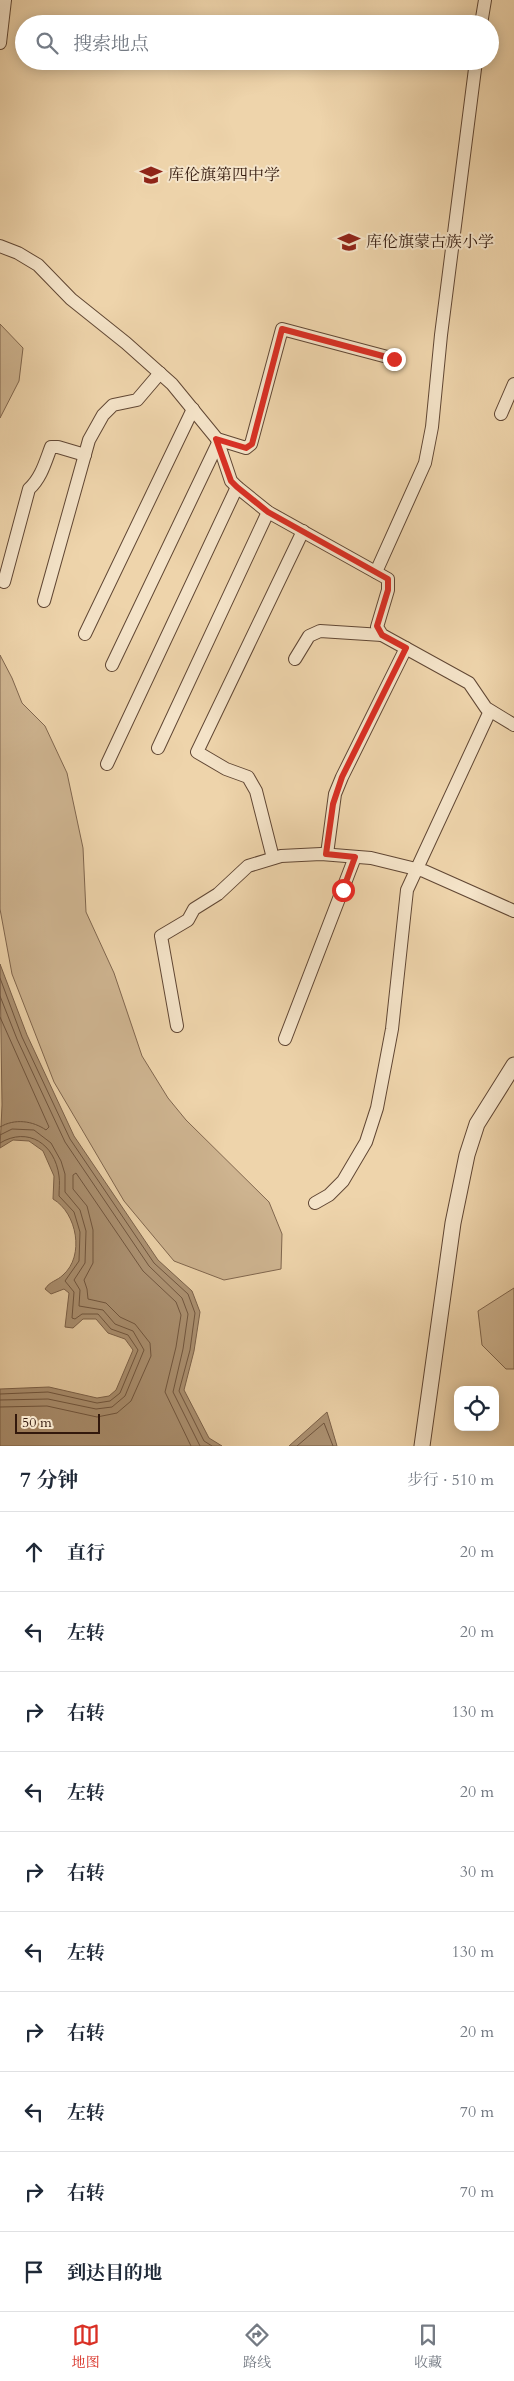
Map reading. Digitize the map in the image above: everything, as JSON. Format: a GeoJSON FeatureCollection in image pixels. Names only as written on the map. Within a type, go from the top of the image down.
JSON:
{"type":"FeatureCollection","features":[{"type":"Feature","properties":{"kind":"street"},"geometry":{"type":"LineString","coordinates":[[0,43],[5,0]]}},
{"type":"Feature","properties":{"kind":"street"},"geometry":{"type":"LineString","coordinates":[[482,15],[485,0]]}},
{"type":"Feature","properties":{"kind":"street"},"geometry":{"type":"LineString","coordinates":[[376,572],[425,463],[432,427],[441,335],[475,70]]}},
{"type":"Feature","properties":{"kind":"street"},"geometry":{"type":"LineString","coordinates":[[0,246],[18,253],[38,265],[71,299],[172,384],[217,441],[231,481],[237,487],[268,512],[388,579],[388,590],[377,626],[382,635]]}},
{"type":"Feature","properties":{"kind":"street"},"geometry":{"type":"LineString","coordinates":[[217,441],[246,448],[252,444],[282,329],[394,359]]}},
{"type":"Feature","properties":{"kind":"street"},"geometry":{"type":"LineString","coordinates":[[44,601],[89,440],[103,415],[113,405],[137,400],[160,373]]}},
{"type":"Feature","properties":{"kind":"street"},"geometry":{"type":"LineString","coordinates":[[501,414],[514,384]]}},
{"type":"Feature","properties":{"kind":"street"},"geometry":{"type":"LineString","coordinates":[[85,634],[192,409]]}},
{"type":"Feature","properties":{"kind":"street"},"geometry":{"type":"LineString","coordinates":[[112,665],[217,441]]}},
{"type":"Feature","properties":{"kind":"street"},"geometry":{"type":"LineString","coordinates":[[4,582],[29,489],[42,472],[51,447],[58,447],[84,455]]}},
{"type":"Feature","properties":{"kind":"street"},"geometry":{"type":"LineString","coordinates":[[107,764],[237,487]]}},
{"type":"Feature","properties":{"kind":"street"},"geometry":{"type":"LineString","coordinates":[[158,748],[268,512]]}},
{"type":"Feature","properties":{"kind":"street"},"geometry":{"type":"LineString","coordinates":[[273,858],[256,791],[248,777],[226,769],[197,752],[304,531]]}},
{"type":"Feature","properties":{"kind":"street"},"geometry":{"type":"LineString","coordinates":[[295,659],[308,636],[320,631],[382,635],[469,683],[490,711],[514,725]]}},
{"type":"Feature","properties":{"kind":"street"},"geometry":{"type":"LineString","coordinates":[[326,854],[333,807],[342,777],[406,648]]}},
{"type":"Feature","properties":{"kind":"street"},"geometry":{"type":"LineString","coordinates":[[315,1203],[329,1195],[343,1181],[366,1142],[377,1108],[392,1029],[407,890],[490,711]]}},
{"type":"Feature","properties":{"kind":"street"},"geometry":{"type":"LineString","coordinates":[[177,1026],[161,936],[188,920],[194,909],[218,894],[248,866],[281,856],[326,854],[371,858],[451,882],[514,911]]}},
{"type":"Feature","properties":{"kind":"street"},"geometry":{"type":"LineString","coordinates":[[285,1039],[355,857]]}},
{"type":"Feature","properties":{"kind":"street"},"geometry":{"type":"LineString","coordinates":[[422,1446],[454,1223],[466,1155],[477,1124],[514,1065]]}},
{"type":"Feature","properties":{"kind":"shaded area"},"geometry":{"type":"Polygon","coordinates":[[[0,324],[23,348],[19,381],[0,418],[0,324]]]}},
{"type":"Feature","properties":{"kind":"shaded area"},"geometry":{"type":"Polygon","coordinates":[[[0,655],[22,703],[45,726],[67,773],[83,848],[86,912],[114,973],[142,1056],[168,1098],[186,1120],[269,1202],[282,1234],[281,1269],[224,1280],[174,1261],[124,1201],[54,1082],[12,974],[0,909],[0,655]]]}},
{"type":"Feature","properties":{"kind":"shaded area"},"geometry":{"type":"Polygon","coordinates":[[[514,1288],[514,1369],[506,1369],[482,1345],[478,1311],[514,1288]]]}},
{"type":"Feature","properties":{"kind":"water"},"geometry":{"type":"Polygon","coordinates":[[[0,964],[27,1035],[74,1136],[158,1260],[192,1291],[200,1312],[194,1351],[184,1390],[209,1438],[222,1446],[0,1446],[0,1389],[49,1387],[97,1398],[109,1396],[116,1390],[133,1350],[125,1339],[108,1333],[96,1319],[83,1319],[73,1328],[65,1327],[69,1293],[64,1289],[51,1294],[45,1289],[70,1267],[76,1246],[75,1235],[73,1224],[68,1214],[53,1199],[54,1176],[43,1151],[29,1141],[13,1140],[0,1148],[2,1105],[0,964]]]}},
{"type":"Feature","properties":{"kind":"water"},"geometry":{"type":"Polygon","coordinates":[[[327,1412],[337,1446],[289,1446],[327,1412]]]}},
{"type":"Feature","properties":{"kind":"place","name":"库伦旗第四中学"},"geometry":{"type":"Point","coordinates":[151,175]}},
{"type":"Feature","properties":{"kind":"place","name":"库伦旗蒙古族小学"},"geometry":{"type":"Point","coordinates":[349,242]}},
{"type":"Feature","properties":{"kind":"route"},"geometry":{"type":"LineString","coordinates":[[343,890],[355,857],[326,854],[335,794],[406,648],[382,635],[377,626],[379,614],[388,590],[388,579],[268,512],[237,487],[231,481],[216,439],[246,448],[252,444],[282,329],[394,359]]}}]}
